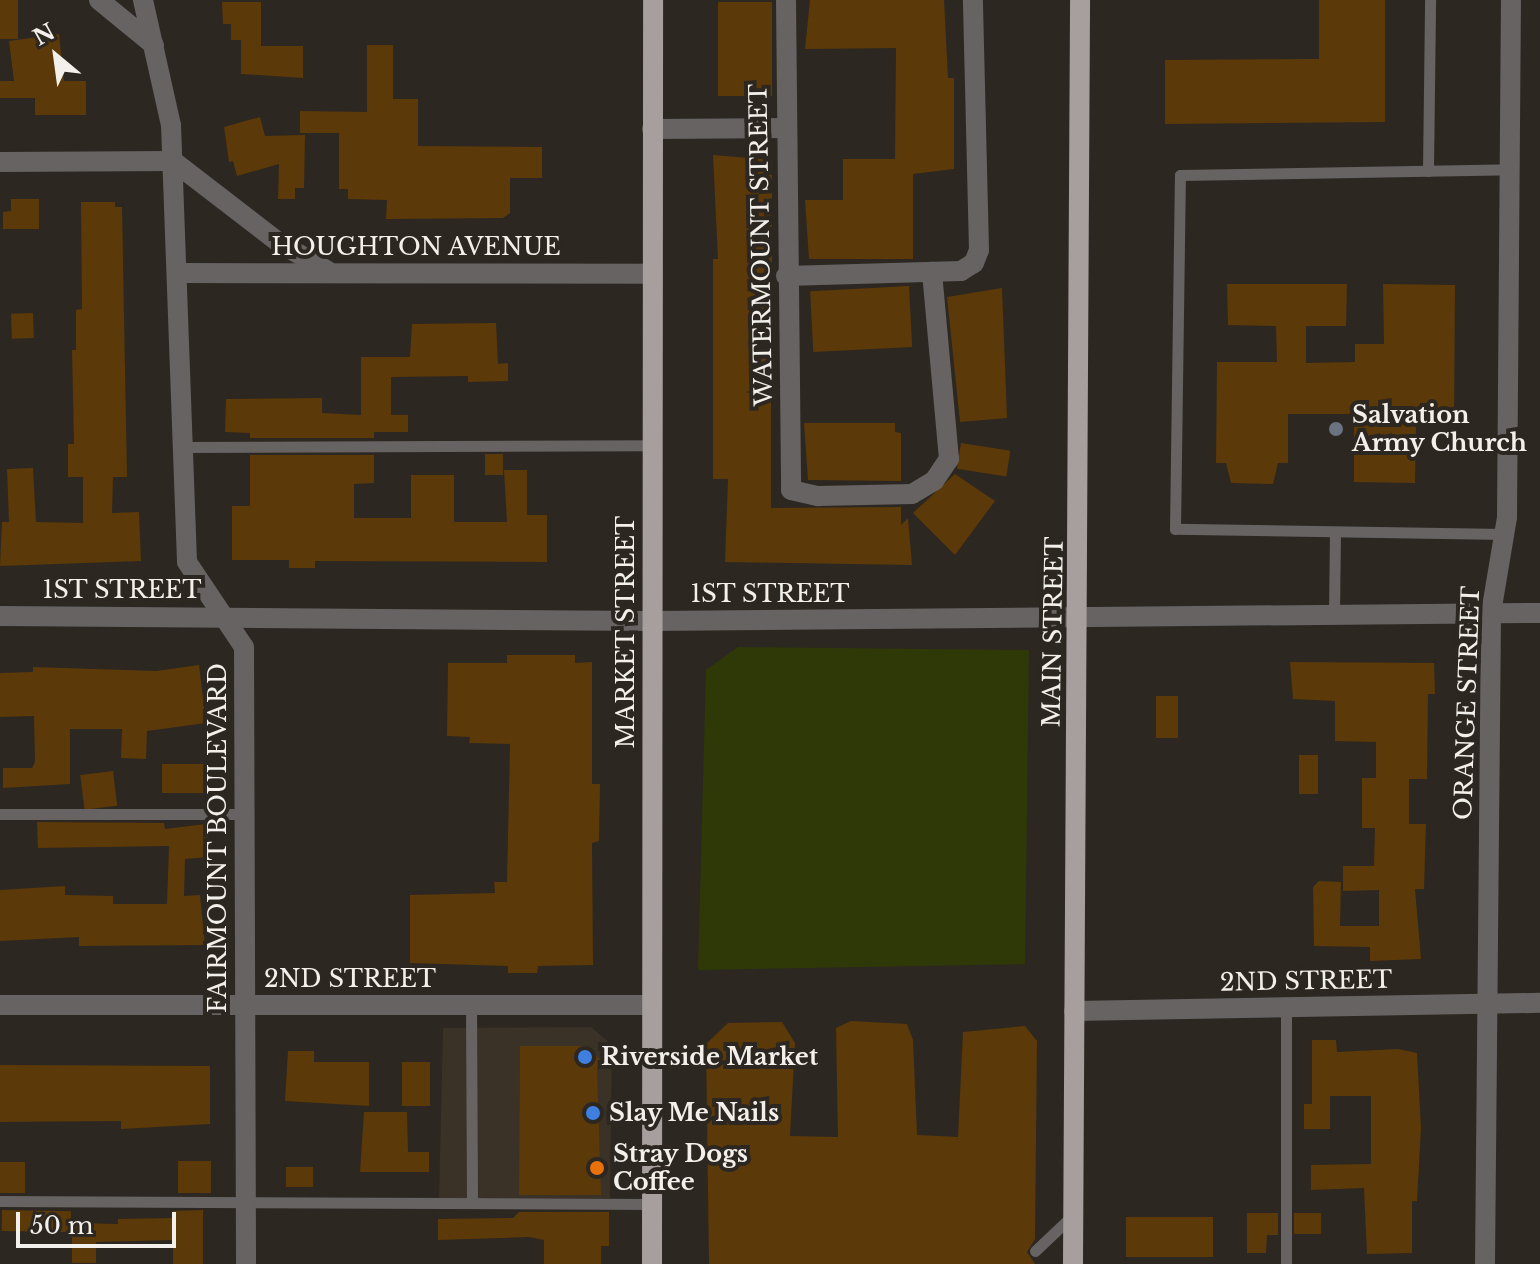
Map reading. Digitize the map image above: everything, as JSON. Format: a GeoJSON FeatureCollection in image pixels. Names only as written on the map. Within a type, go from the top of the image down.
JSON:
{"type":"FeatureCollection","features":[{"type":"Feature","properties":{"kind":"main road","name":"MARKET STREET"},"geometry":{"type":"LineString","coordinates":[[652,1264],[653,0]]}},
{"type":"Feature","properties":{"kind":"main road","name":"MAIN STREET"},"geometry":{"type":"LineString","coordinates":[[1073,1264],[1080,618],[1080,0]]}},
{"type":"Feature","properties":{"kind":"street"},"geometry":{"type":"LineString","coordinates":[[99,0],[154,45]]}},
{"type":"Feature","properties":{"kind":"street","name":"WATERMOUNT STREET"},"geometry":{"type":"LineString","coordinates":[[786,0],[786,276],[791,490],[818,496],[912,494],[934,481],[949,459],[932,272]]}},
{"type":"Feature","properties":{"kind":"street"},"geometry":{"type":"LineString","coordinates":[[786,276],[961,271],[974,263],[979,250],[973,0]]}},
{"type":"Feature","properties":{"kind":"street","name":"ORANGE STREET"},"geometry":{"type":"LineString","coordinates":[[1485,1264],[1491,613],[1504,534],[1514,169],[1511,0]]}},
{"type":"Feature","properties":{"kind":"street","name":"FAIRMOUNT BOULEVARD"},"geometry":{"type":"LineString","coordinates":[[147,1],[171,125],[181,273],[187,562],[244,647],[248,814],[243,1006],[246,1264]]}},
{"type":"Feature","properties":{"kind":"street"},"geometry":{"type":"LineString","coordinates":[[652,129],[786,128]]}},
{"type":"Feature","properties":{"kind":"street"},"geometry":{"type":"LineString","coordinates":[[0,162],[173,161],[278,242],[328,271]]}},
{"type":"Feature","properties":{"kind":"street","name":"HOUGHTON AVENUE"},"geometry":{"type":"LineString","coordinates":[[181,273],[651,274]]}},
{"type":"Feature","properties":{"kind":"street","name":"1ST STREET"},"geometry":{"type":"LineString","coordinates":[[0,616],[652,621],[1540,613]]}},
{"type":"Feature","properties":{"kind":"street","name":"2ND STREET"},"geometry":{"type":"LineString","coordinates":[[1074,1011],[1540,1003]]}},
{"type":"Feature","properties":{"kind":"street","name":"2ND STREET"},"geometry":{"type":"LineString","coordinates":[[0,1005],[652,1005]]}},
{"type":"Feature","properties":{"kind":"lane"},"geometry":{"type":"LineString","coordinates":[[1428,171],[1430,0]]}},
{"type":"Feature","properties":{"kind":"lane"},"geometry":{"type":"LineString","coordinates":[[1504,534],[1335,534],[1175,529],[1180,175],[1514,169]]}},
{"type":"Feature","properties":{"kind":"lane"},"geometry":{"type":"LineString","coordinates":[[185,447],[651,445]]}},
{"type":"Feature","properties":{"kind":"lane"},"geometry":{"type":"LineString","coordinates":[[1334,614],[1335,534]]}},
{"type":"Feature","properties":{"kind":"lane"},"geometry":{"type":"LineString","coordinates":[[0,814],[248,814]]}},
{"type":"Feature","properties":{"kind":"lane"},"geometry":{"type":"LineString","coordinates":[[471,1005],[472,1203]]}},
{"type":"Feature","properties":{"kind":"lane"},"geometry":{"type":"LineString","coordinates":[[1286,1008],[1286,1264]]}},
{"type":"Feature","properties":{"kind":"lane"},"geometry":{"type":"LineString","coordinates":[[0,1201],[652,1204]]}},
{"type":"Feature","properties":{"kind":"lane"},"geometry":{"type":"LineString","coordinates":[[1035,1251],[1073,1214]]}},
{"type":"Feature","properties":{"kind":"shaded area"},"geometry":{"type":"Polygon","coordinates":[[[591,1027],[612,1045],[610,1198],[439,1198],[443,1028],[591,1027]]]}},
{"type":"Feature","properties":{"kind":"green space"},"geometry":{"type":"Polygon","coordinates":[[[738,647],[1029,650],[1025,964],[698,970],[706,670],[738,647]]]}},
{"type":"Feature","properties":{"kind":"building"},"geometry":{"type":"Polygon","coordinates":[[[0,0],[18,0],[18,39],[0,39],[0,0]]]}},
{"type":"Feature","properties":{"kind":"building"},"geometry":{"type":"Polygon","coordinates":[[[810,0],[944,0],[948,78],[954,78],[954,169],[913,174],[913,259],[809,259],[805,200],[843,200],[843,159],[895,159],[896,48],[805,49],[810,0]]]}},
{"type":"Feature","properties":{"kind":"building"},"geometry":{"type":"Polygon","coordinates":[[[1319,0],[1385,0],[1385,122],[1165,124],[1165,60],[1319,59],[1319,0]]]}},
{"type":"Feature","properties":{"kind":"building"},"geometry":{"type":"Polygon","coordinates":[[[222,2],[261,2],[261,46],[303,46],[303,78],[241,74],[241,40],[231,40],[231,24],[223,24],[222,2]]]}},
{"type":"Feature","properties":{"kind":"building"},"geometry":{"type":"Polygon","coordinates":[[[718,2],[772,2],[772,96],[718,96],[718,2]]]}},
{"type":"Feature","properties":{"kind":"building"},"geometry":{"type":"Polygon","coordinates":[[[59,34],[64,81],[86,81],[86,115],[35,115],[35,98],[0,98],[0,81],[14,81],[9,41],[59,34]]]}},
{"type":"Feature","properties":{"kind":"building"},"geometry":{"type":"Polygon","coordinates":[[[367,45],[393,45],[393,99],[418,99],[418,146],[542,147],[542,178],[510,178],[510,213],[503,218],[386,219],[387,200],[348,199],[348,189],[339,189],[339,133],[300,133],[300,111],[367,112],[367,45]]]}},
{"type":"Feature","properties":{"kind":"building"},"geometry":{"type":"Polygon","coordinates":[[[260,117],[265,136],[305,135],[304,188],[295,188],[295,199],[278,199],[279,164],[237,176],[233,161],[229,162],[224,127],[260,117]]]}},
{"type":"Feature","properties":{"kind":"building"},"geometry":{"type":"Polygon","coordinates":[[[713,155],[772,160],[772,319],[753,319],[754,352],[771,352],[771,508],[901,507],[901,525],[908,518],[912,565],[725,562],[728,479],[713,479],[713,259],[718,259],[713,155]]]}},
{"type":"Feature","properties":{"kind":"building"},"geometry":{"type":"Polygon","coordinates":[[[11,199],[39,199],[39,229],[3,229],[3,212],[11,211],[11,199]]]}},
{"type":"Feature","properties":{"kind":"building"},"geometry":{"type":"Polygon","coordinates":[[[81,202],[115,202],[115,207],[122,207],[127,477],[113,477],[112,513],[139,512],[141,561],[0,566],[2,522],[9,522],[7,469],[33,468],[36,522],[83,523],[83,477],[68,477],[68,444],[74,444],[72,350],[76,350],[76,310],[82,309],[81,202]]]}},
{"type":"Feature","properties":{"kind":"building"},"geometry":{"type":"Polygon","coordinates":[[[1227,284],[1347,284],[1346,326],[1306,326],[1306,363],[1355,362],[1355,344],[1384,344],[1383,284],[1455,285],[1454,425],[1416,425],[1415,483],[1354,482],[1354,414],[1288,414],[1288,463],[1278,463],[1273,484],[1231,483],[1226,463],[1216,463],[1217,362],[1277,362],[1276,326],[1228,325],[1227,284]]]}},
{"type":"Feature","properties":{"kind":"building"},"geometry":{"type":"Polygon","coordinates":[[[909,286],[912,347],[813,352],[810,291],[909,286]]]}},
{"type":"Feature","properties":{"kind":"building"},"geometry":{"type":"Polygon","coordinates":[[[1002,288],[1007,418],[960,422],[947,297],[1002,288]]]}},
{"type":"Feature","properties":{"kind":"building"},"geometry":{"type":"Polygon","coordinates":[[[33,313],[34,338],[12,339],[11,314],[33,313]]]}},
{"type":"Feature","properties":{"kind":"building"},"geometry":{"type":"Polygon","coordinates":[[[496,323],[498,364],[508,363],[508,381],[468,382],[468,376],[391,377],[391,415],[408,415],[408,432],[374,432],[374,438],[250,438],[250,433],[225,432],[226,399],[322,398],[322,413],[361,415],[361,357],[410,357],[412,324],[496,323]]]}},
{"type":"Feature","properties":{"kind":"building"},"geometry":{"type":"Polygon","coordinates":[[[804,423],[895,423],[895,432],[901,433],[901,481],[808,480],[804,423]]]}},
{"type":"Feature","properties":{"kind":"building"},"geometry":{"type":"Polygon","coordinates":[[[961,443],[1010,451],[1006,477],[957,469],[961,443]]]}},
{"type":"Feature","properties":{"kind":"building"},"geometry":{"type":"Polygon","coordinates":[[[485,454],[503,454],[503,475],[485,475],[485,454]]]}},
{"type":"Feature","properties":{"kind":"building"},"geometry":{"type":"Polygon","coordinates":[[[250,455],[374,455],[374,483],[354,484],[354,518],[411,518],[411,475],[454,475],[454,522],[507,522],[504,470],[527,470],[527,515],[547,515],[547,562],[315,561],[315,568],[289,568],[289,560],[232,560],[232,506],[250,506],[250,455]]]}},
{"type":"Feature","properties":{"kind":"building"},"geometry":{"type":"Polygon","coordinates":[[[955,474],[995,501],[955,555],[913,513],[955,474]]]}},
{"type":"Feature","properties":{"kind":"building"},"geometry":{"type":"Polygon","coordinates":[[[507,655],[575,655],[575,663],[592,662],[592,784],[600,784],[599,841],[592,843],[593,965],[538,966],[537,973],[508,973],[508,966],[410,963],[410,895],[495,893],[494,882],[507,882],[510,744],[469,743],[470,737],[447,736],[448,663],[507,663],[507,655]]]}},
{"type":"Feature","properties":{"kind":"building"},"geometry":{"type":"Polygon","coordinates":[[[1290,662],[1434,663],[1435,694],[1428,694],[1427,779],[1409,779],[1409,824],[1426,824],[1424,889],[1415,889],[1421,959],[1370,961],[1370,947],[1314,946],[1313,887],[1319,881],[1341,882],[1340,926],[1379,926],[1379,890],[1343,891],[1343,866],[1374,866],[1375,828],[1362,828],[1362,778],[1376,778],[1376,742],[1335,741],[1335,701],[1293,699],[1290,662]]]}},
{"type":"Feature","properties":{"kind":"building"},"geometry":{"type":"Polygon","coordinates":[[[199,665],[206,723],[147,731],[146,759],[121,758],[122,729],[70,729],[70,784],[3,788],[3,768],[32,768],[35,762],[34,716],[0,717],[0,673],[33,672],[33,667],[156,671],[199,665]]]}},
{"type":"Feature","properties":{"kind":"building"},"geometry":{"type":"Polygon","coordinates":[[[1156,696],[1178,696],[1178,738],[1156,738],[1156,696]]]}},
{"type":"Feature","properties":{"kind":"building"},"geometry":{"type":"Polygon","coordinates":[[[1299,755],[1318,755],[1318,794],[1299,794],[1299,755]]]}},
{"type":"Feature","properties":{"kind":"building"},"geometry":{"type":"Polygon","coordinates":[[[162,764],[203,764],[203,793],[162,793],[162,764]]]}},
{"type":"Feature","properties":{"kind":"building"},"geometry":{"type":"Polygon","coordinates":[[[113,771],[117,806],[85,810],[80,775],[113,771]]]}},
{"type":"Feature","properties":{"kind":"building"},"geometry":{"type":"Polygon","coordinates":[[[37,822],[164,823],[165,829],[206,824],[210,857],[185,859],[184,896],[200,895],[205,945],[79,946],[79,937],[0,941],[0,890],[65,886],[65,895],[113,896],[113,904],[167,904],[169,846],[38,848],[37,822]]]}},
{"type":"Feature","properties":{"kind":"building"},"geometry":{"type":"Polygon","coordinates":[[[851,1021],[907,1024],[913,1040],[917,1135],[958,1137],[963,1032],[1025,1026],[1037,1041],[1035,1239],[1027,1252],[1035,1264],[709,1264],[706,1044],[728,1023],[782,1022],[795,1043],[790,1136],[838,1137],[836,1028],[851,1021]]]}},
{"type":"Feature","properties":{"kind":"building"},"geometry":{"type":"Polygon","coordinates":[[[1312,1040],[1336,1040],[1337,1052],[1398,1049],[1417,1053],[1421,1128],[1417,1201],[1412,1201],[1412,1253],[1367,1254],[1364,1188],[1311,1190],[1311,1165],[1371,1164],[1371,1096],[1330,1096],[1330,1129],[1304,1129],[1304,1104],[1312,1104],[1312,1040]]]}},
{"type":"Feature","properties":{"kind":"building"},"geometry":{"type":"Polygon","coordinates":[[[520,1046],[587,1046],[602,1062],[597,1067],[601,1195],[519,1195],[520,1046]]]}},
{"type":"Feature","properties":{"kind":"building"},"geometry":{"type":"Polygon","coordinates":[[[288,1051],[314,1051],[314,1062],[369,1062],[369,1106],[285,1101],[288,1051]]]}},
{"type":"Feature","properties":{"kind":"building"},"geometry":{"type":"Polygon","coordinates":[[[402,1062],[430,1062],[430,1106],[402,1106],[402,1062]]]}},
{"type":"Feature","properties":{"kind":"building"},"geometry":{"type":"Polygon","coordinates":[[[0,1065],[210,1066],[210,1124],[121,1129],[121,1121],[0,1122],[0,1065]]]}},
{"type":"Feature","properties":{"kind":"building"},"geometry":{"type":"Polygon","coordinates":[[[364,1112],[407,1112],[408,1152],[429,1152],[429,1172],[360,1172],[364,1112]]]}},
{"type":"Feature","properties":{"kind":"building"},"geometry":{"type":"Polygon","coordinates":[[[178,1161],[211,1161],[211,1193],[178,1193],[178,1161]]]}},
{"type":"Feature","properties":{"kind":"building"},"geometry":{"type":"Polygon","coordinates":[[[0,1162],[25,1162],[25,1193],[0,1193],[0,1162]]]}},
{"type":"Feature","properties":{"kind":"building"},"geometry":{"type":"Polygon","coordinates":[[[286,1167],[313,1167],[313,1187],[286,1187],[286,1167]]]}},
{"type":"Feature","properties":{"kind":"building"},"geometry":{"type":"Polygon","coordinates":[[[2,1210],[71,1211],[71,1232],[2,1231],[2,1210]]]}},
{"type":"Feature","properties":{"kind":"building"},"geometry":{"type":"Polygon","coordinates":[[[203,1210],[203,1264],[173,1264],[173,1240],[96,1242],[96,1263],[72,1263],[72,1223],[118,1224],[118,1219],[173,1218],[173,1211],[203,1210]]]}},
{"type":"Feature","properties":{"kind":"building"},"geometry":{"type":"Polygon","coordinates":[[[519,1212],[609,1212],[609,1246],[601,1246],[601,1264],[544,1264],[544,1240],[529,1237],[438,1240],[438,1219],[513,1218],[519,1212]]]}},
{"type":"Feature","properties":{"kind":"building"},"geometry":{"type":"Polygon","coordinates":[[[1247,1213],[1278,1213],[1278,1235],[1267,1235],[1266,1253],[1247,1253],[1247,1213]]]}},
{"type":"Feature","properties":{"kind":"building"},"geometry":{"type":"Polygon","coordinates":[[[1294,1213],[1321,1213],[1321,1234],[1294,1234],[1294,1213]]]}},
{"type":"Feature","properties":{"kind":"building"},"geometry":{"type":"Polygon","coordinates":[[[1126,1217],[1213,1217],[1213,1257],[1126,1257],[1126,1217]]]}},
{"type":"Feature","properties":{"kind":"place","name":"Salvation Army Church"},"geometry":{"type":"Point","coordinates":[1336,429]}},
{"type":"Feature","properties":{"kind":"place","name":"Riverside Market"},"geometry":{"type":"Point","coordinates":[585,1057]}},
{"type":"Feature","properties":{"kind":"place","name":"Slay Me Nails"},"geometry":{"type":"Point","coordinates":[593,1113]}},
{"type":"Feature","properties":{"kind":"place","name":"Stray Dogs Coffee"},"geometry":{"type":"Point","coordinates":[597,1168]}}]}
